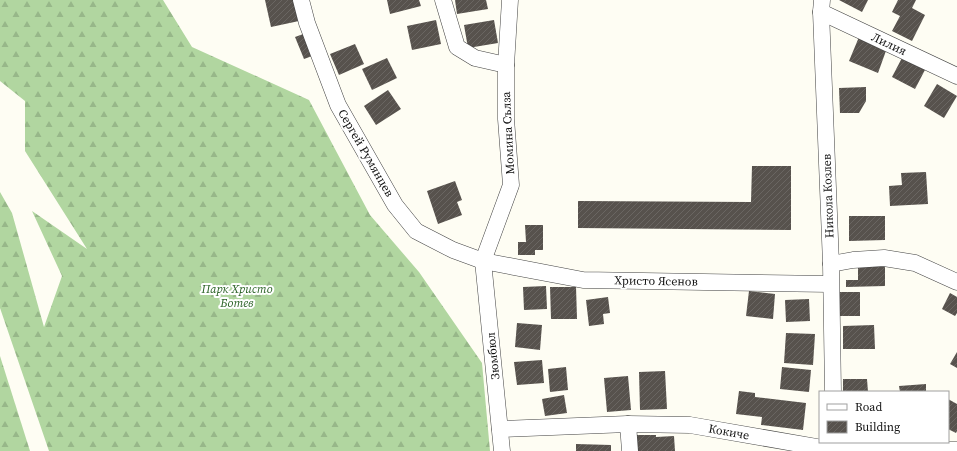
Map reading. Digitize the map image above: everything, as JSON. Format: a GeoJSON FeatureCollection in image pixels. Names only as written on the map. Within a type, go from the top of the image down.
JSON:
{"type":"FeatureCollection","features":[{"type":"Feature","properties":{"kind":"street","name":"Сергей Румянцев"},"geometry":{"type":"LineString","coordinates":[[301,0],[307,23],[338,105],[395,205],[416,231],[453,250],[483,261]]}},
{"type":"Feature","properties":{"kind":"street"},"geometry":{"type":"LineString","coordinates":[[443,0],[457,47],[475,58],[506,65]]}},
{"type":"Feature","properties":{"kind":"street","name":"Момина Сълза"},"geometry":{"type":"LineString","coordinates":[[483,261],[511,185],[506,119],[506,65],[510,0]]}},
{"type":"Feature","properties":{"kind":"street","name":"Лилия"},"geometry":{"type":"LineString","coordinates":[[822,6],[957,76]]}},
{"type":"Feature","properties":{"kind":"street","name":"Никола Козлев"},"geometry":{"type":"LineString","coordinates":[[822,6],[833,391]]}},
{"type":"Feature","properties":{"kind":"street"},"geometry":{"type":"LineString","coordinates":[[830,264],[853,260],[884,258],[915,263],[957,282]]}},
{"type":"Feature","properties":{"kind":"street","name":"Христо Ясенов"},"geometry":{"type":"LineString","coordinates":[[483,261],[582,280],[830,284]]}},
{"type":"Feature","properties":{"kind":"street","name":"Зюмбюл"},"geometry":{"type":"LineString","coordinates":[[483,261],[502,451]]}},
{"type":"Feature","properties":{"kind":"street"},"geometry":{"type":"LineString","coordinates":[[628,424],[630,451]]}},
{"type":"Feature","properties":{"kind":"street","name":"Кокиче"},"geometry":{"type":"LineString","coordinates":[[500,429],[628,424],[690,425],[834,448],[957,450]]}},
{"type":"Feature","properties":{"kind":"green space","name":"Парк Христо Ботев"},"geometry":{"type":"Polygon","coordinates":[[[0,0],[163,0],[192,47],[309,100],[370,215],[419,272],[482,363],[490,451],[49,451],[0,308],[0,192],[12,213],[44,327],[62,276],[32,211],[87,249],[25,151],[25,101],[0,81],[0,0]]]}},
{"type":"Feature","properties":{"kind":"green space"},"geometry":{"type":"Polygon","coordinates":[[[0,356],[30,451],[0,451],[0,356]]]}},
{"type":"Feature","properties":{"kind":"building"},"geometry":{"type":"Polygon","coordinates":[[[265,0],[294,0],[299,21],[271,27],[265,0]]]}},
{"type":"Feature","properties":{"kind":"building"},"geometry":{"type":"Polygon","coordinates":[[[387,0],[419,0],[421,6],[390,14],[387,0]]]}},
{"type":"Feature","properties":{"kind":"building"},"geometry":{"type":"Polygon","coordinates":[[[455,0],[486,0],[488,9],[457,14],[455,0]]]}},
{"type":"Feature","properties":{"kind":"building"},"geometry":{"type":"Polygon","coordinates":[[[839,0],[868,0],[862,12],[839,0]]]}},
{"type":"Feature","properties":{"kind":"building"},"geometry":{"type":"Polygon","coordinates":[[[898,0],[916,0],[912,8],[925,15],[912,41],[892,31],[900,16],[892,12],[898,0]]]}},
{"type":"Feature","properties":{"kind":"building"},"geometry":{"type":"Polygon","coordinates":[[[436,20],[441,44],[412,50],[407,26],[436,20]]]}},
{"type":"Feature","properties":{"kind":"building"},"geometry":{"type":"Polygon","coordinates":[[[494,20],[498,43],[468,48],[464,25],[494,20]]]}},
{"type":"Feature","properties":{"kind":"building"},"geometry":{"type":"Polygon","coordinates":[[[306,33],[315,55],[304,59],[295,37],[306,33]]]}},
{"type":"Feature","properties":{"kind":"building"},"geometry":{"type":"Polygon","coordinates":[[[859,37],[887,48],[878,73],[849,61],[859,37]]]}},
{"type":"Feature","properties":{"kind":"building"},"geometry":{"type":"Polygon","coordinates":[[[355,44],[364,64],[339,75],[330,54],[355,44]]]}},
{"type":"Feature","properties":{"kind":"building"},"geometry":{"type":"Polygon","coordinates":[[[903,56],[926,68],[915,89],[892,77],[903,56]]]}},
{"type":"Feature","properties":{"kind":"building"},"geometry":{"type":"Polygon","coordinates":[[[387,58],[397,78],[372,90],[362,69],[387,58]]]}},
{"type":"Feature","properties":{"kind":"building"},"geometry":{"type":"Polygon","coordinates":[[[937,84],[957,96],[944,118],[924,106],[937,84]]]}},
{"type":"Feature","properties":{"kind":"building"},"geometry":{"type":"Polygon","coordinates":[[[866,87],[866,101],[859,113],[840,113],[839,88],[866,87]]]}},
{"type":"Feature","properties":{"kind":"building"},"geometry":{"type":"Polygon","coordinates":[[[388,90],[401,109],[376,125],[364,106],[388,90]]]}},
{"type":"Feature","properties":{"kind":"building"},"geometry":{"type":"Polygon","coordinates":[[[752,166],[791,166],[791,230],[578,228],[578,201],[751,202],[752,166]]]}},
{"type":"Feature","properties":{"kind":"building"},"geometry":{"type":"Polygon","coordinates":[[[926,172],[928,204],[890,206],[889,186],[902,185],[901,173],[926,172]]]}},
{"type":"Feature","properties":{"kind":"building"},"geometry":{"type":"Polygon","coordinates":[[[455,181],[462,200],[457,202],[462,215],[438,224],[427,191],[455,181]]]}},
{"type":"Feature","properties":{"kind":"building"},"geometry":{"type":"Polygon","coordinates":[[[849,216],[885,216],[885,240],[849,241],[849,216]]]}},
{"type":"Feature","properties":{"kind":"building"},"geometry":{"type":"Polygon","coordinates":[[[525,225],[543,225],[543,250],[535,250],[535,255],[518,255],[518,242],[526,242],[525,225]]]}},
{"type":"Feature","properties":{"kind":"building"},"geometry":{"type":"Polygon","coordinates":[[[885,260],[885,286],[846,287],[846,280],[858,280],[858,261],[885,260]]]}},
{"type":"Feature","properties":{"kind":"building"},"geometry":{"type":"Polygon","coordinates":[[[546,286],[547,309],[524,310],[523,287],[546,286]]]}},
{"type":"Feature","properties":{"kind":"building"},"geometry":{"type":"Polygon","coordinates":[[[550,287],[576,287],[577,319],[551,319],[550,287]]]}},
{"type":"Feature","properties":{"kind":"building"},"geometry":{"type":"Polygon","coordinates":[[[749,291],[775,294],[773,319],[746,316],[749,291]]]}},
{"type":"Feature","properties":{"kind":"building"},"geometry":{"type":"Polygon","coordinates":[[[835,292],[860,292],[860,316],[835,316],[835,292]]]}},
{"type":"Feature","properties":{"kind":"building"},"geometry":{"type":"Polygon","coordinates":[[[950,293],[957,297],[957,313],[955,316],[942,309],[950,293]]]}},
{"type":"Feature","properties":{"kind":"building"},"geometry":{"type":"Polygon","coordinates":[[[608,297],[610,313],[603,314],[604,324],[589,326],[586,300],[608,297]]]}},
{"type":"Feature","properties":{"kind":"building"},"geometry":{"type":"Polygon","coordinates":[[[809,299],[810,321],[786,322],[785,300],[809,299]]]}},
{"type":"Feature","properties":{"kind":"building"},"geometry":{"type":"Polygon","coordinates":[[[517,323],[542,325],[540,350],[515,347],[517,323]]]}},
{"type":"Feature","properties":{"kind":"building"},"geometry":{"type":"Polygon","coordinates":[[[874,325],[875,349],[843,349],[843,326],[874,325]]]}},
{"type":"Feature","properties":{"kind":"building"},"geometry":{"type":"Polygon","coordinates":[[[786,333],[815,334],[813,365],[784,363],[786,333]]]}},
{"type":"Feature","properties":{"kind":"building"},"geometry":{"type":"Polygon","coordinates":[[[957,352],[957,368],[950,364],[957,352]]]}},
{"type":"Feature","properties":{"kind":"building"},"geometry":{"type":"Polygon","coordinates":[[[542,360],[544,383],[517,385],[514,362],[542,360]]]}},
{"type":"Feature","properties":{"kind":"building"},"geometry":{"type":"Polygon","coordinates":[[[566,367],[568,390],[550,392],[548,369],[566,367]]]}},
{"type":"Feature","properties":{"kind":"building"},"geometry":{"type":"Polygon","coordinates":[[[782,367],[811,370],[809,392],[780,389],[782,367]]]}},
{"type":"Feature","properties":{"kind":"building"},"geometry":{"type":"Polygon","coordinates":[[[665,371],[667,409],[640,410],[639,372],[665,371]]]}},
{"type":"Feature","properties":{"kind":"building"},"geometry":{"type":"Polygon","coordinates":[[[628,376],[631,410],[607,412],[604,378],[628,376]]]}},
{"type":"Feature","properties":{"kind":"building"},"geometry":{"type":"Polygon","coordinates":[[[843,379],[867,379],[868,391],[843,391],[843,379]]]}},
{"type":"Feature","properties":{"kind":"building"},"geometry":{"type":"Polygon","coordinates":[[[926,384],[926,391],[900,391],[899,386],[926,384]]]}},
{"type":"Feature","properties":{"kind":"building"},"geometry":{"type":"Polygon","coordinates":[[[739,391],[755,393],[755,397],[806,403],[803,430],[761,425],[762,417],[736,414],[739,391]]]}},
{"type":"Feature","properties":{"kind":"building"},"geometry":{"type":"Polygon","coordinates":[[[564,395],[567,413],[545,416],[542,399],[564,395]]]}},
{"type":"Feature","properties":{"kind":"building"},"geometry":{"type":"Polygon","coordinates":[[[949,400],[957,404],[956,433],[949,430],[949,400]]]}},
{"type":"Feature","properties":{"kind":"building"},"geometry":{"type":"Polygon","coordinates":[[[637,435],[656,435],[656,437],[674,436],[675,451],[637,451],[637,435]]]}},
{"type":"Feature","properties":{"kind":"building"},"geometry":{"type":"Polygon","coordinates":[[[576,444],[611,445],[611,451],[576,451],[576,444]]]}}]}
